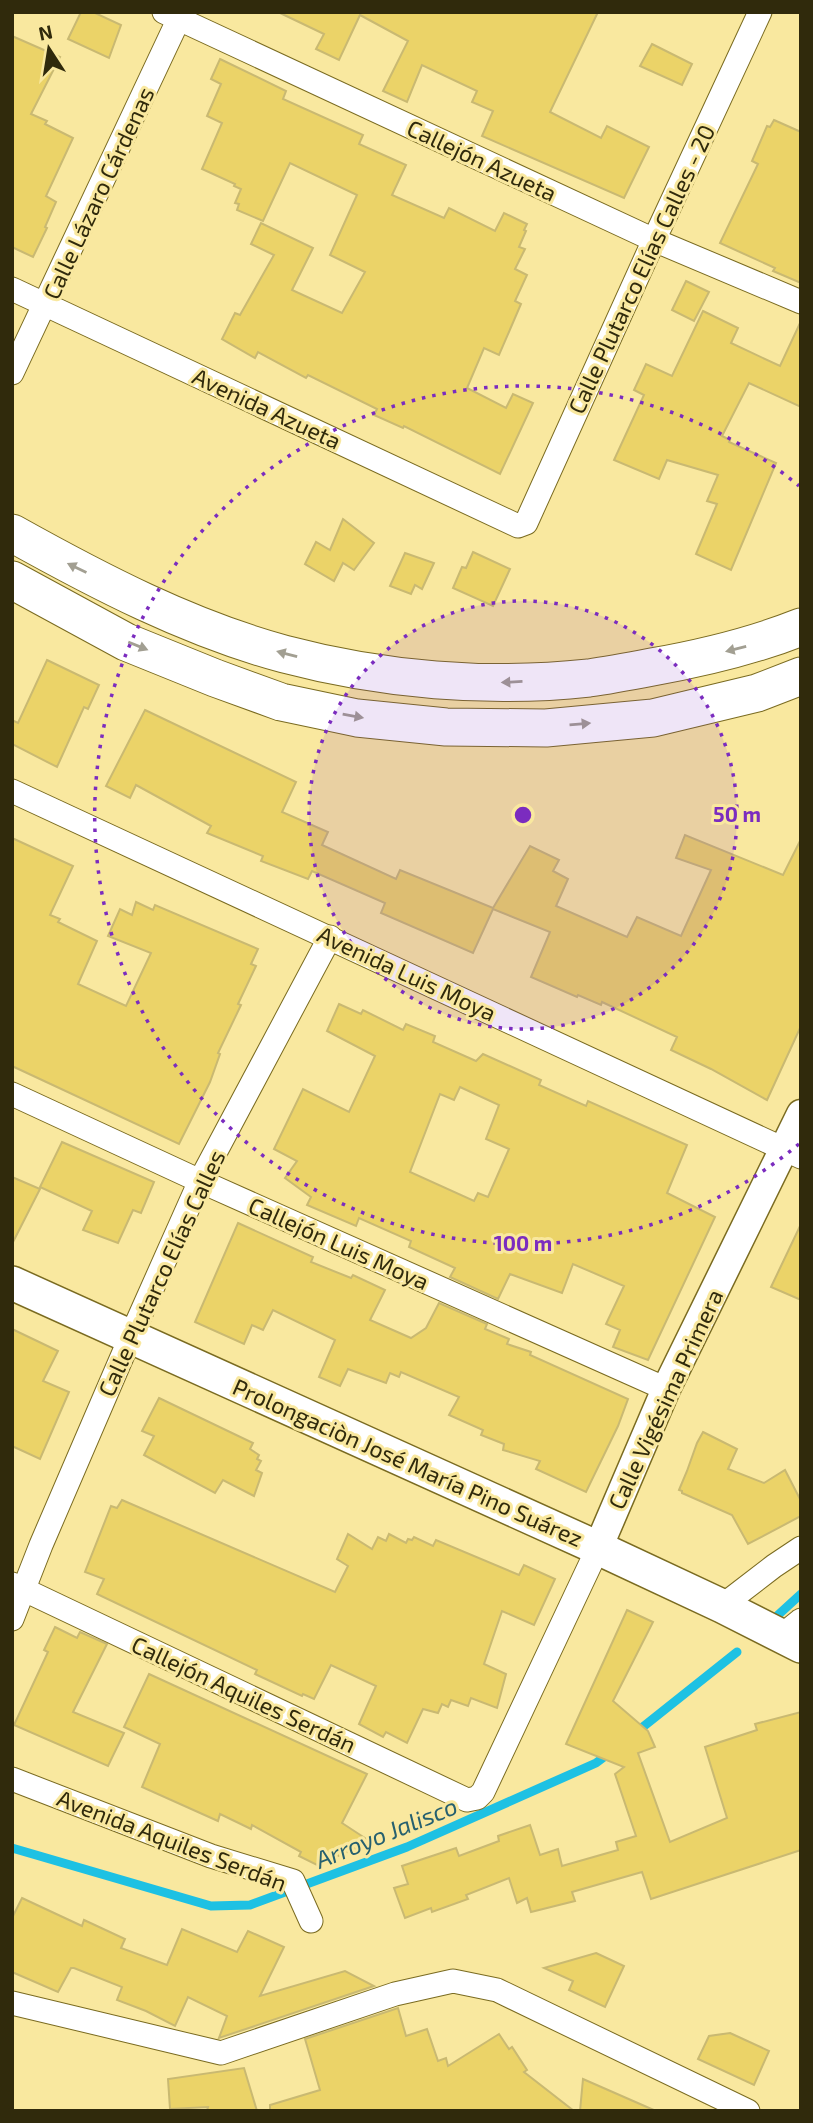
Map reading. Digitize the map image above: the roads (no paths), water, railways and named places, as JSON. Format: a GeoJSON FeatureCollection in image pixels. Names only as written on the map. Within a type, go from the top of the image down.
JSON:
{"type":"FeatureCollection","features":[{"type":"Feature","properties":{"kind":"main road"},"geometry":{"type":"LineString","coordinates":[[12,533],[150,604],[213,631],[282,654],[405,677],[501,683],[590,678],[695,659],[765,642],[801,627]]}},
{"type":"Feature","properties":{"kind":"main road"},"geometry":{"type":"LineString","coordinates":[[12,580],[126,642],[215,678],[281,702],[357,718],[446,727],[545,728],[653,718],[757,693],[801,676]]}},
{"type":"Feature","properties":{"kind":"main road","name":"Prolongaciòn José María Pino Suárez"},"geometry":{"type":"LineString","coordinates":[[12,1283],[722,1606],[794,1634]]}},
{"type":"Feature","properties":{"kind":"street","name":"Calle Plutarco Elías Calles - 20"},"geometry":{"type":"LineString","coordinates":[[523,526],[760,12]]}},
{"type":"Feature","properties":{"kind":"street","name":"Callejón Azueta"},"geometry":{"type":"LineString","coordinates":[[175,15],[654,240],[801,302]]}},
{"type":"Feature","properties":{"kind":"street","name":"Calle Lázaro Cárdenas"},"geometry":{"type":"LineString","coordinates":[[12,373],[46,304],[175,15]]}},
{"type":"Feature","properties":{"kind":"street","name":"Avenida Azueta"},"geometry":{"type":"LineString","coordinates":[[12,289],[518,526],[523,526]]}},
{"type":"Feature","properties":{"kind":"street","name":"Avenida Luis Moya"},"geometry":{"type":"LineString","coordinates":[[12,791],[792,1153]]}},
{"type":"Feature","properties":{"kind":"street","name":"Calle Plutarco Elías Calles"},"geometry":{"type":"LineString","coordinates":[[12,1619],[18,1587],[41,1545],[200,1181],[330,937]]}},
{"type":"Feature","properties":{"kind":"street","name":"Callejón Luis Moya"},"geometry":{"type":"LineString","coordinates":[[12,1094],[666,1390]]}},
{"type":"Feature","properties":{"kind":"street","name":"Calle Vigésima Primera"},"geometry":{"type":"LineString","coordinates":[[477,1798],[483,1792],[598,1548],[666,1390],[792,1153],[801,1114]]}},
{"type":"Feature","properties":{"kind":"street"},"geometry":{"type":"LineString","coordinates":[[722,1606],[801,1548]]}},
{"type":"Feature","properties":{"kind":"street","name":"Callejón Aquiles Serdán"},"geometry":{"type":"LineString","coordinates":[[18,1587],[467,1800],[477,1798]]}},
{"type":"Feature","properties":{"kind":"street","name":"Avenida Aquiles Serdán"},"geometry":{"type":"LineString","coordinates":[[12,1779],[298,1890],[311,1921]]}},
{"type":"Feature","properties":{"kind":"street"},"geometry":{"type":"LineString","coordinates":[[12,2003],[221,2053],[395,1994],[453,1982],[497,1990],[748,2111]]}},
{"type":"Feature","properties":{"kind":"waterway","name":"Arroyo Jalisco"},"geometry":{"type":"LineString","coordinates":[[778,1615],[801,1594]]}},
{"type":"Feature","properties":{"kind":"waterway","name":"Arroyo Jalisco"},"geometry":{"type":"LineString","coordinates":[[634,1734],[737,1652]]}},
{"type":"Feature","properties":{"kind":"waterway","name":"Arroyo Jalisco"},"geometry":{"type":"LineString","coordinates":[[12,1848],[211,1906],[250,1905],[407,1847],[596,1763],[612,1751]]}}]}
